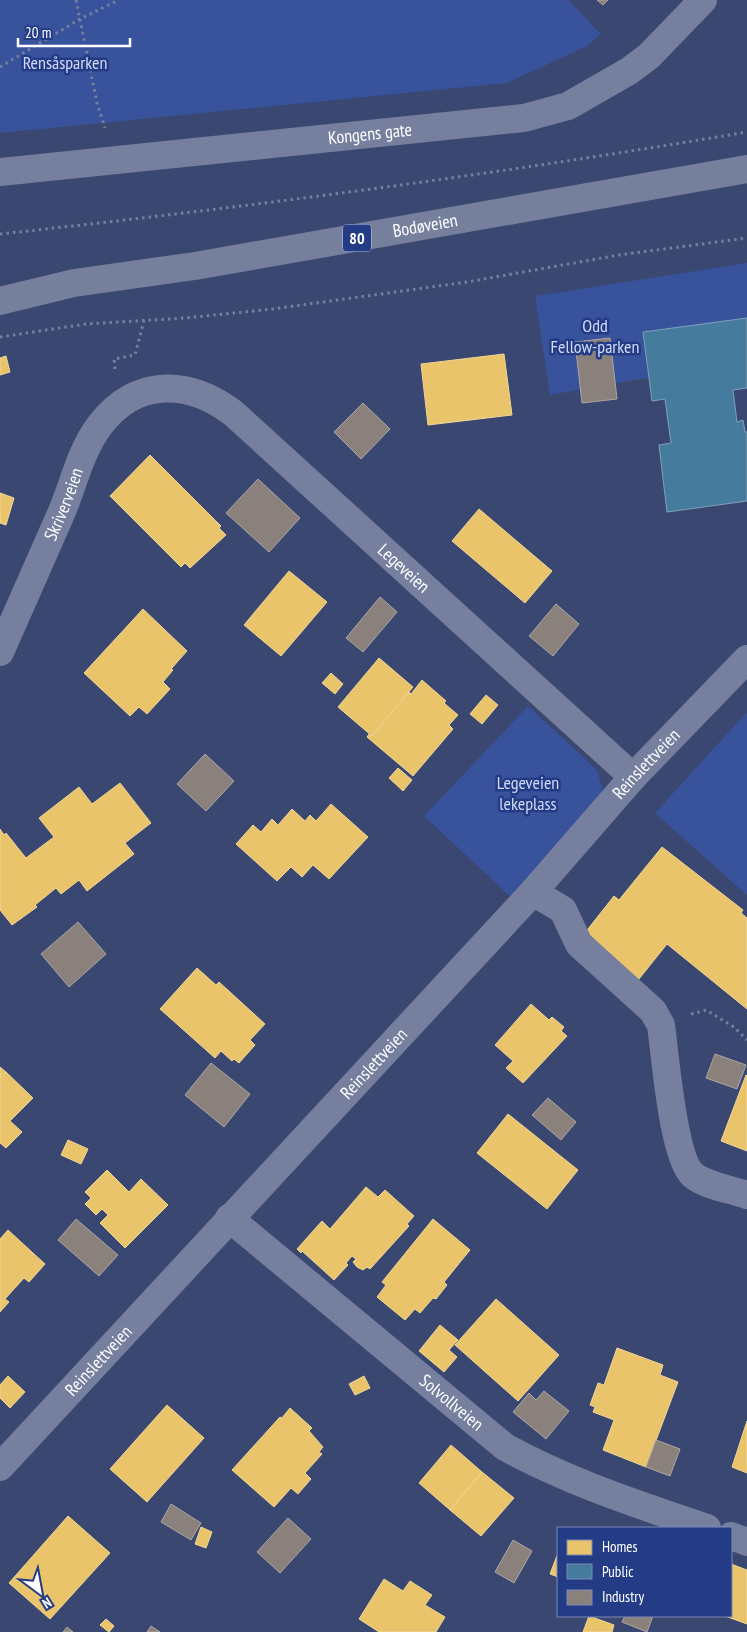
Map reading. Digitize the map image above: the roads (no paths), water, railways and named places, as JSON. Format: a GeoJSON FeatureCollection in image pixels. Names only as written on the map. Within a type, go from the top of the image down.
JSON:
{"type":"FeatureCollection","features":[{"type":"Feature","properties":{"kind":"highway","name":"Bodøveien"},"geometry":{"type":"LineString","coordinates":[[0,301],[74,284],[195,266],[747,170]]}},
{"type":"Feature","properties":{"kind":"highway","name":"Bodøveien"},"geometry":{"type":"LineString","coordinates":[[0,284],[74,284]]}},
{"type":"Feature","properties":{"kind":"street","name":"Kongens gate"},"geometry":{"type":"LineString","coordinates":[[0,172],[524,118],[568,106],[629,71],[649,56],[703,0]]}},
{"type":"Feature","properties":{"kind":"street","name":"Skriverveien"},"geometry":{"type":"LineString","coordinates":[[0,652],[63,509],[84,454],[99,426],[119,404],[141,393],[162,388]]}},
{"type":"Feature","properties":{"kind":"street","name":"Legeveien"},"geometry":{"type":"LineString","coordinates":[[162,388],[191,390],[218,402],[233,413],[633,778]]}},
{"type":"Feature","properties":{"kind":"street","name":"Reinslettveien"},"geometry":{"type":"LineString","coordinates":[[0,1467],[533,892],[633,778],[747,659]]}},
{"type":"Feature","properties":{"kind":"street"},"geometry":{"type":"LineString","coordinates":[[533,892],[563,910],[578,944],[654,1011],[661,1025],[677,1135],[684,1160],[692,1174],[702,1181],[747,1194]]}},
{"type":"Feature","properties":{"kind":"street","name":"Solvollveien"},"geometry":{"type":"LineString","coordinates":[[229,1218],[505,1447],[547,1470],[587,1487],[704,1527]]}},
{"type":"Feature","properties":{"kind":"street"},"geometry":{"type":"LineString","coordinates":[[732,1536],[747,1542]]}},
{"type":"Feature","properties":{"kind":"park label","name":"Rensåsparken"},"geometry":{"type":"Point","coordinates":[65,63]}},
{"type":"Feature","properties":{"kind":"park label","name":"Odd Fellow-parken"},"geometry":{"type":"Point","coordinates":[595,336]}},
{"type":"Feature","properties":{"kind":"park label","name":"Legeveien lekeplass"},"geometry":{"type":"Point","coordinates":[528,793]}}]}
